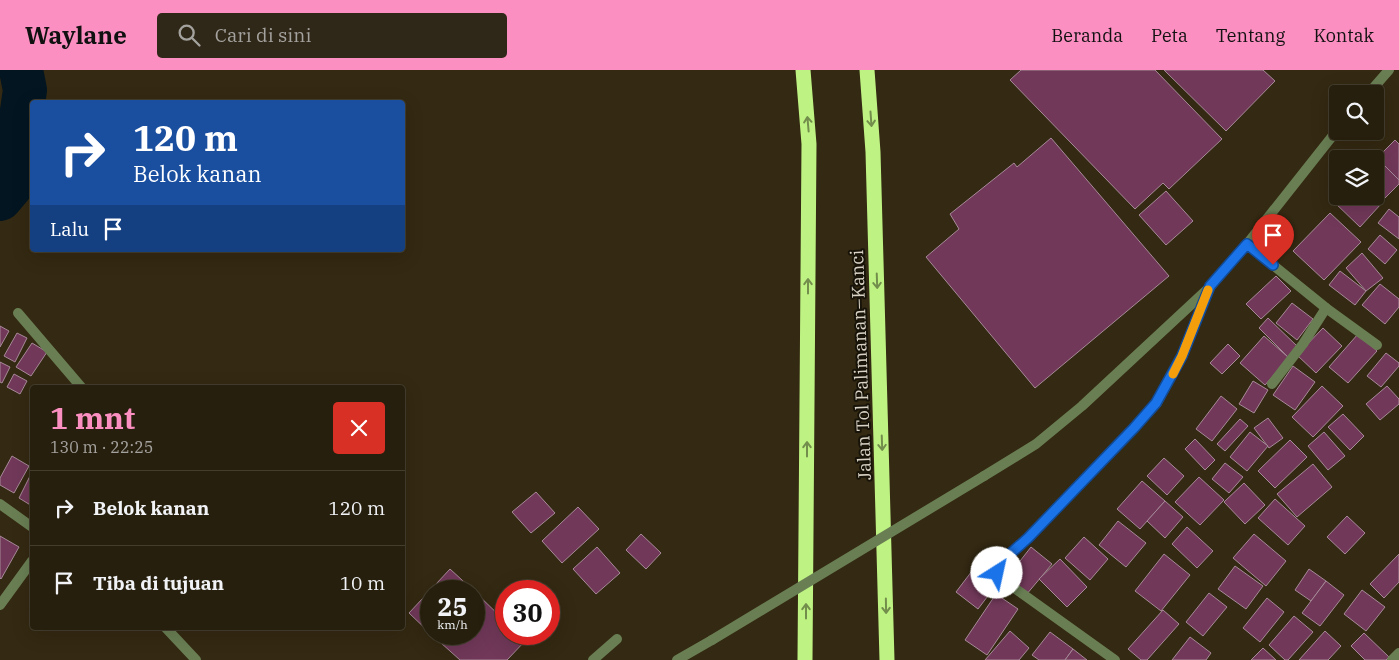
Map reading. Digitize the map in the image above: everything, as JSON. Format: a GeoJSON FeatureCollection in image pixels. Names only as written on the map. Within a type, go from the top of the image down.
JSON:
{"type":"FeatureCollection","features":[{"type":"Feature","properties":{"kind":"highway"},"geometry":{"type":"LineString","coordinates":[[804,70],[809,144],[805,660]]}},
{"type":"Feature","properties":{"kind":"highway","name":"Jalan Tol Palimanan–Kanci"},"geometry":{"type":"LineString","coordinates":[[867,70],[874,162],[887,660]]}},
{"type":"Feature","properties":{"kind":"street"},"geometry":{"type":"LineString","coordinates":[[1376,85],[1389,70]]}},
{"type":"Feature","properties":{"kind":"street"},"geometry":{"type":"LineString","coordinates":[[677,660],[1036,444],[1082,406],[1210,286],[1247,244],[1329,140]]}},
{"type":"Feature","properties":{"kind":"street"},"geometry":{"type":"LineString","coordinates":[[1247,244],[1326,308],[1377,345]]}},
{"type":"Feature","properties":{"kind":"street"},"geometry":{"type":"LineString","coordinates":[[1115,660],[998,577],[997,569],[1001,562],[1028,538],[1156,403],[1182,356],[1210,286]]}},
{"type":"Feature","properties":{"kind":"street"},"geometry":{"type":"LineString","coordinates":[[1272,384],[1303,344],[1326,308]]}},
{"type":"Feature","properties":{"kind":"street"},"geometry":{"type":"LineString","coordinates":[[18,313],[79,385]]}},
{"type":"Feature","properties":{"kind":"street"},"geometry":{"type":"LineString","coordinates":[[0,504],[30,526]]}},
{"type":"Feature","properties":{"kind":"street"},"geometry":{"type":"LineString","coordinates":[[0,605],[30,564]]}},
{"type":"Feature","properties":{"kind":"street"},"geometry":{"type":"LineString","coordinates":[[168,630],[196,660]]}},
{"type":"Feature","properties":{"kind":"street"},"geometry":{"type":"LineString","coordinates":[[593,660],[617,639]]}},
{"type":"Feature","properties":{"kind":"building"},"geometry":{"type":"Polygon","coordinates":[[[1021,70],[1155,70],[1222,139],[1169,189],[1163,183],[1135,209],[1010,80],[1021,70]]]}},
{"type":"Feature","properties":{"kind":"building"},"geometry":{"type":"Polygon","coordinates":[[[1164,70],[1263,70],[1275,81],[1226,131],[1164,70]]]}},
{"type":"Feature","properties":{"kind":"building"},"geometry":{"type":"Polygon","coordinates":[[[1051,138],[1169,276],[1035,388],[926,257],[959,229],[950,214],[1014,163],[1017,167],[1051,138]]]}},
{"type":"Feature","properties":{"kind":"building"},"geometry":{"type":"Polygon","coordinates":[[[1395,140],[1399,144],[1399,180],[1384,165],[1384,151],[1395,140]]]}},
{"type":"Feature","properties":{"kind":"building"},"geometry":{"type":"Polygon","coordinates":[[[1384,165],[1399,180],[1399,184],[1384,199],[1384,165]]]}},
{"type":"Feature","properties":{"kind":"building"},"geometry":{"type":"Polygon","coordinates":[[[1166,191],[1193,221],[1166,245],[1139,215],[1166,191]]]}},
{"type":"Feature","properties":{"kind":"building"},"geometry":{"type":"Polygon","coordinates":[[[1337,205],[1380,205],[1360,227],[1337,205]]]}},
{"type":"Feature","properties":{"kind":"building"},"geometry":{"type":"Polygon","coordinates":[[[1389,209],[1399,217],[1399,239],[1378,223],[1389,209]]]}},
{"type":"Feature","properties":{"kind":"building"},"geometry":{"type":"Polygon","coordinates":[[[1330,213],[1361,242],[1324,280],[1293,251],[1330,213]]]}},
{"type":"Feature","properties":{"kind":"building"},"geometry":{"type":"Polygon","coordinates":[[[1380,235],[1397,250],[1385,264],[1368,249],[1380,235]]]}},
{"type":"Feature","properties":{"kind":"building"},"geometry":{"type":"Polygon","coordinates":[[[1362,253],[1383,278],[1366,291],[1346,268],[1362,253]]]}},
{"type":"Feature","properties":{"kind":"building"},"geometry":{"type":"Polygon","coordinates":[[[1340,271],[1366,291],[1355,305],[1329,285],[1340,271]]]}},
{"type":"Feature","properties":{"kind":"building"},"geometry":{"type":"Polygon","coordinates":[[[1276,276],[1291,291],[1261,319],[1246,304],[1276,276]]]}},
{"type":"Feature","properties":{"kind":"building"},"geometry":{"type":"Polygon","coordinates":[[[1380,284],[1399,299],[1399,307],[1385,324],[1362,305],[1380,284]]]}},
{"type":"Feature","properties":{"kind":"building"},"geometry":{"type":"Polygon","coordinates":[[[1292,303],[1313,319],[1297,340],[1276,323],[1292,303]]]}},
{"type":"Feature","properties":{"kind":"building"},"geometry":{"type":"Polygon","coordinates":[[[1268,318],[1298,347],[1288,357],[1259,328],[1268,318]]]}},
{"type":"Feature","properties":{"kind":"building"},"geometry":{"type":"Polygon","coordinates":[[[0,326],[9,331],[0,347],[0,326]]]}},
{"type":"Feature","properties":{"kind":"building"},"geometry":{"type":"Polygon","coordinates":[[[1323,328],[1342,346],[1316,373],[1297,355],[1323,328]]]}},
{"type":"Feature","properties":{"kind":"building"},"geometry":{"type":"Polygon","coordinates":[[[17,333],[27,338],[15,362],[4,356],[17,333]]]}},
{"type":"Feature","properties":{"kind":"building"},"geometry":{"type":"Polygon","coordinates":[[[1358,334],[1377,351],[1348,383],[1329,367],[1358,334]]]}},
{"type":"Feature","properties":{"kind":"building"},"geometry":{"type":"Polygon","coordinates":[[[1264,336],[1289,358],[1265,385],[1240,363],[1264,336]]]}},
{"type":"Feature","properties":{"kind":"building"},"geometry":{"type":"Polygon","coordinates":[[[32,343],[47,352],[31,376],[16,367],[32,343]]]}},
{"type":"Feature","properties":{"kind":"building"},"geometry":{"type":"Polygon","coordinates":[[[1228,344],[1240,356],[1222,374],[1210,363],[1228,344]]]}},
{"type":"Feature","properties":{"kind":"building"},"geometry":{"type":"Polygon","coordinates":[[[1386,353],[1399,363],[1399,366],[1381,387],[1367,376],[1386,353]]]}},
{"type":"Feature","properties":{"kind":"building"},"geometry":{"type":"Polygon","coordinates":[[[0,362],[10,367],[2,383],[0,382],[0,362]]]}},
{"type":"Feature","properties":{"kind":"building"},"geometry":{"type":"Polygon","coordinates":[[[1293,366],[1315,382],[1295,410],[1273,395],[1293,366]]]}},
{"type":"Feature","properties":{"kind":"building"},"geometry":{"type":"Polygon","coordinates":[[[14,374],[27,381],[20,394],[7,387],[14,374]]]}},
{"type":"Feature","properties":{"kind":"building"},"geometry":{"type":"Polygon","coordinates":[[[1253,381],[1268,390],[1254,413],[1239,404],[1253,381]]]}},
{"type":"Feature","properties":{"kind":"building"},"geometry":{"type":"Polygon","coordinates":[[[1322,386],[1343,406],[1313,437],[1292,417],[1322,386]]]}},
{"type":"Feature","properties":{"kind":"building"},"geometry":{"type":"Polygon","coordinates":[[[1387,386],[1399,399],[1399,404],[1380,420],[1366,404],[1387,386]]]}},
{"type":"Feature","properties":{"kind":"building"},"geometry":{"type":"Polygon","coordinates":[[[1221,396],[1237,409],[1212,441],[1196,429],[1221,396]]]}},
{"type":"Feature","properties":{"kind":"building"},"geometry":{"type":"Polygon","coordinates":[[[1343,414],[1364,436],[1350,450],[1328,427],[1343,414]]]}},
{"type":"Feature","properties":{"kind":"building"},"geometry":{"type":"Polygon","coordinates":[[[1268,418],[1283,438],[1269,448],[1254,428],[1268,418]]]}},
{"type":"Feature","properties":{"kind":"building"},"geometry":{"type":"Polygon","coordinates":[[[1240,419],[1248,426],[1225,451],[1217,444],[1240,419]]]}},
{"type":"Feature","properties":{"kind":"building"},"geometry":{"type":"Polygon","coordinates":[[[1250,432],[1268,446],[1247,471],[1230,457],[1250,432]]]}},
{"type":"Feature","properties":{"kind":"building"},"geometry":{"type":"Polygon","coordinates":[[[1324,432],[1345,456],[1328,470],[1308,446],[1324,432]]]}},
{"type":"Feature","properties":{"kind":"building"},"geometry":{"type":"Polygon","coordinates":[[[1195,439],[1215,460],[1205,470],[1185,449],[1195,439]]]}},
{"type":"Feature","properties":{"kind":"building"},"geometry":{"type":"Polygon","coordinates":[[[1290,440],[1307,457],[1275,488],[1258,471],[1290,440]]]}},
{"type":"Feature","properties":{"kind":"building"},"geometry":{"type":"Polygon","coordinates":[[[12,456],[29,466],[14,493],[0,485],[0,478],[12,456]]]}},
{"type":"Feature","properties":{"kind":"building"},"geometry":{"type":"Polygon","coordinates":[[[1164,458],[1184,476],[1167,495],[1147,476],[1164,458]]]}},
{"type":"Feature","properties":{"kind":"building"},"geometry":{"type":"Polygon","coordinates":[[[1225,463],[1243,477],[1229,493],[1212,479],[1225,463]]]}},
{"type":"Feature","properties":{"kind":"building"},"geometry":{"type":"Polygon","coordinates":[[[1313,464],[1332,487],[1297,517],[1277,494],[1313,464]]]}},
{"type":"Feature","properties":{"kind":"building"},"geometry":{"type":"Polygon","coordinates":[[[30,476],[30,505],[19,498],[30,476]]]}},
{"type":"Feature","properties":{"kind":"building"},"geometry":{"type":"Polygon","coordinates":[[[1199,477],[1224,500],[1200,525],[1175,502],[1199,477]]]}},
{"type":"Feature","properties":{"kind":"building"},"geometry":{"type":"Polygon","coordinates":[[[1142,481],[1165,501],[1140,529],[1117,509],[1142,481]]]}},
{"type":"Feature","properties":{"kind":"building"},"geometry":{"type":"Polygon","coordinates":[[[1244,483],[1265,505],[1245,524],[1224,502],[1244,483]]]}},
{"type":"Feature","properties":{"kind":"building"},"geometry":{"type":"Polygon","coordinates":[[[536,492],[555,513],[531,533],[512,512],[536,492]]]}},
{"type":"Feature","properties":{"kind":"building"},"geometry":{"type":"Polygon","coordinates":[[[1275,499],[1305,526],[1288,545],[1258,518],[1275,499]]]}},
{"type":"Feature","properties":{"kind":"building"},"geometry":{"type":"Polygon","coordinates":[[[1165,501],[1183,517],[1165,538],[1147,521],[1165,501]]]}},
{"type":"Feature","properties":{"kind":"building"},"geometry":{"type":"Polygon","coordinates":[[[578,507],[599,529],[562,563],[542,541],[578,507]]]}},
{"type":"Feature","properties":{"kind":"building"},"geometry":{"type":"Polygon","coordinates":[[[1347,516],[1365,533],[1345,554],[1327,537],[1347,516]]]}},
{"type":"Feature","properties":{"kind":"building"},"geometry":{"type":"Polygon","coordinates":[[[1118,521],[1146,543],[1126,567],[1099,545],[1118,521]]]}},
{"type":"Feature","properties":{"kind":"building"},"geometry":{"type":"Polygon","coordinates":[[[1187,527],[1213,551],[1197,568],[1172,544],[1187,527]]]}},
{"type":"Feature","properties":{"kind":"building"},"geometry":{"type":"Polygon","coordinates":[[[641,534],[661,553],[646,569],[626,550],[641,534]]]}},
{"type":"Feature","properties":{"kind":"building"},"geometry":{"type":"Polygon","coordinates":[[[1254,534],[1286,561],[1266,586],[1233,558],[1254,534]]]}},
{"type":"Feature","properties":{"kind":"building"},"geometry":{"type":"Polygon","coordinates":[[[0,536],[19,547],[1,579],[0,578],[0,536]]]}},
{"type":"Feature","properties":{"kind":"building"},"geometry":{"type":"Polygon","coordinates":[[[1084,537],[1108,559],[1090,580],[1065,558],[1084,537]]]}},
{"type":"Feature","properties":{"kind":"building"},"geometry":{"type":"Polygon","coordinates":[[[597,547],[620,573],[596,594],[573,569],[597,547]]]}},
{"type":"Feature","properties":{"kind":"building"},"geometry":{"type":"Polygon","coordinates":[[[1031,547],[1052,564],[1026,595],[1006,579],[1031,547]]]}},
{"type":"Feature","properties":{"kind":"building"},"geometry":{"type":"Polygon","coordinates":[[[1164,554],[1190,575],[1161,611],[1135,591],[1164,554]]]}},
{"type":"Feature","properties":{"kind":"building"},"geometry":{"type":"Polygon","coordinates":[[[1399,554],[1399,582],[1384,598],[1370,584],[1399,554]]]}},
{"type":"Feature","properties":{"kind":"building"},"geometry":{"type":"Polygon","coordinates":[[[1060,559],[1087,587],[1067,607],[1039,579],[1060,559]]]}},
{"type":"Feature","properties":{"kind":"building"},"geometry":{"type":"Polygon","coordinates":[[[1235,566],[1263,586],[1246,609],[1218,589],[1235,566]]]}},
{"type":"Feature","properties":{"kind":"building"},"geometry":{"type":"Polygon","coordinates":[[[975,567],[997,584],[978,609],[956,592],[975,567]]]}},
{"type":"Feature","properties":{"kind":"building"},"geometry":{"type":"Polygon","coordinates":[[[450,569],[462,580],[440,580],[450,569]]]}},
{"type":"Feature","properties":{"kind":"building"},"geometry":{"type":"Polygon","coordinates":[[[1309,569],[1326,581],[1311,601],[1295,590],[1309,569]]]}},
{"type":"Feature","properties":{"kind":"building"},"geometry":{"type":"Polygon","coordinates":[[[1326,581],[1344,595],[1320,626],[1302,613],[1326,581]]]}},
{"type":"Feature","properties":{"kind":"building"},"geometry":{"type":"Polygon","coordinates":[[[1362,590],[1385,607],[1366,631],[1344,614],[1362,590]]]}},
{"type":"Feature","properties":{"kind":"building"},"geometry":{"type":"Polygon","coordinates":[[[1209,593],[1227,607],[1203,636],[1186,622],[1209,593]]]}},
{"type":"Feature","properties":{"kind":"building"},"geometry":{"type":"Polygon","coordinates":[[[996,594],[1018,609],[987,655],[965,640],[996,594]]]}},
{"type":"Feature","properties":{"kind":"building"},"geometry":{"type":"Polygon","coordinates":[[[1267,598],[1284,612],[1260,642],[1243,628],[1267,598]]]}},
{"type":"Feature","properties":{"kind":"building"},"geometry":{"type":"Polygon","coordinates":[[[420,601],[420,624],[409,613],[420,601]]]}},
{"type":"Feature","properties":{"kind":"building"},"geometry":{"type":"Polygon","coordinates":[[[485,602],[495,611],[495,645],[521,645],[507,660],[460,660],[443,645],[485,645],[485,602]]]}},
{"type":"Feature","properties":{"kind":"building"},"geometry":{"type":"Polygon","coordinates":[[[1163,610],[1179,624],[1147,660],[1141,660],[1128,649],[1163,610]]]}},
{"type":"Feature","properties":{"kind":"building"},"geometry":{"type":"Polygon","coordinates":[[[1294,616],[1313,632],[1288,660],[1285,660],[1269,645],[1294,616]]]}},
{"type":"Feature","properties":{"kind":"building"},"geometry":{"type":"Polygon","coordinates":[[[1010,631],[1029,648],[1019,660],[985,660],[1010,631]]]}},
{"type":"Feature","properties":{"kind":"building"},"geometry":{"type":"Polygon","coordinates":[[[1325,631],[1341,646],[1328,660],[1299,660],[1325,631]]]}},
{"type":"Feature","properties":{"kind":"building"},"geometry":{"type":"Polygon","coordinates":[[[1050,632],[1073,649],[1065,660],[1039,660],[1032,655],[1050,632]]]}},
{"type":"Feature","properties":{"kind":"building"},"geometry":{"type":"Polygon","coordinates":[[[1364,633],[1389,657],[1386,660],[1365,660],[1351,646],[1364,633]]]}},
{"type":"Feature","properties":{"kind":"building"},"geometry":{"type":"Polygon","coordinates":[[[1190,637],[1211,653],[1206,660],[1172,660],[1190,637]]]}},
{"type":"Feature","properties":{"kind":"building"},"geometry":{"type":"Polygon","coordinates":[[[1263,648],[1276,660],[1251,660],[1263,648]]]}},
{"type":"Feature","properties":{"kind":"building"},"geometry":{"type":"Polygon","coordinates":[[[1073,649],[1087,660],[1065,660],[1073,649]]]}},
{"type":"Feature","properties":{"kind":"waterway"},"geometry":{"type":"LineString","coordinates":[[0,199],[11,186],[25,90],[21,70]]}},
{"type":"Feature","properties":{"kind":"slow traffic"},"geometry":{"type":"LineString","coordinates":[[1173,374],[1208,290]]}},
{"type":"Feature","properties":{"kind":"route"},"geometry":{"type":"LineString","coordinates":[[997,573],[1001,562],[1028,538],[1156,403],[1182,356],[1210,286],[1247,244],[1273,265]]}}]}
